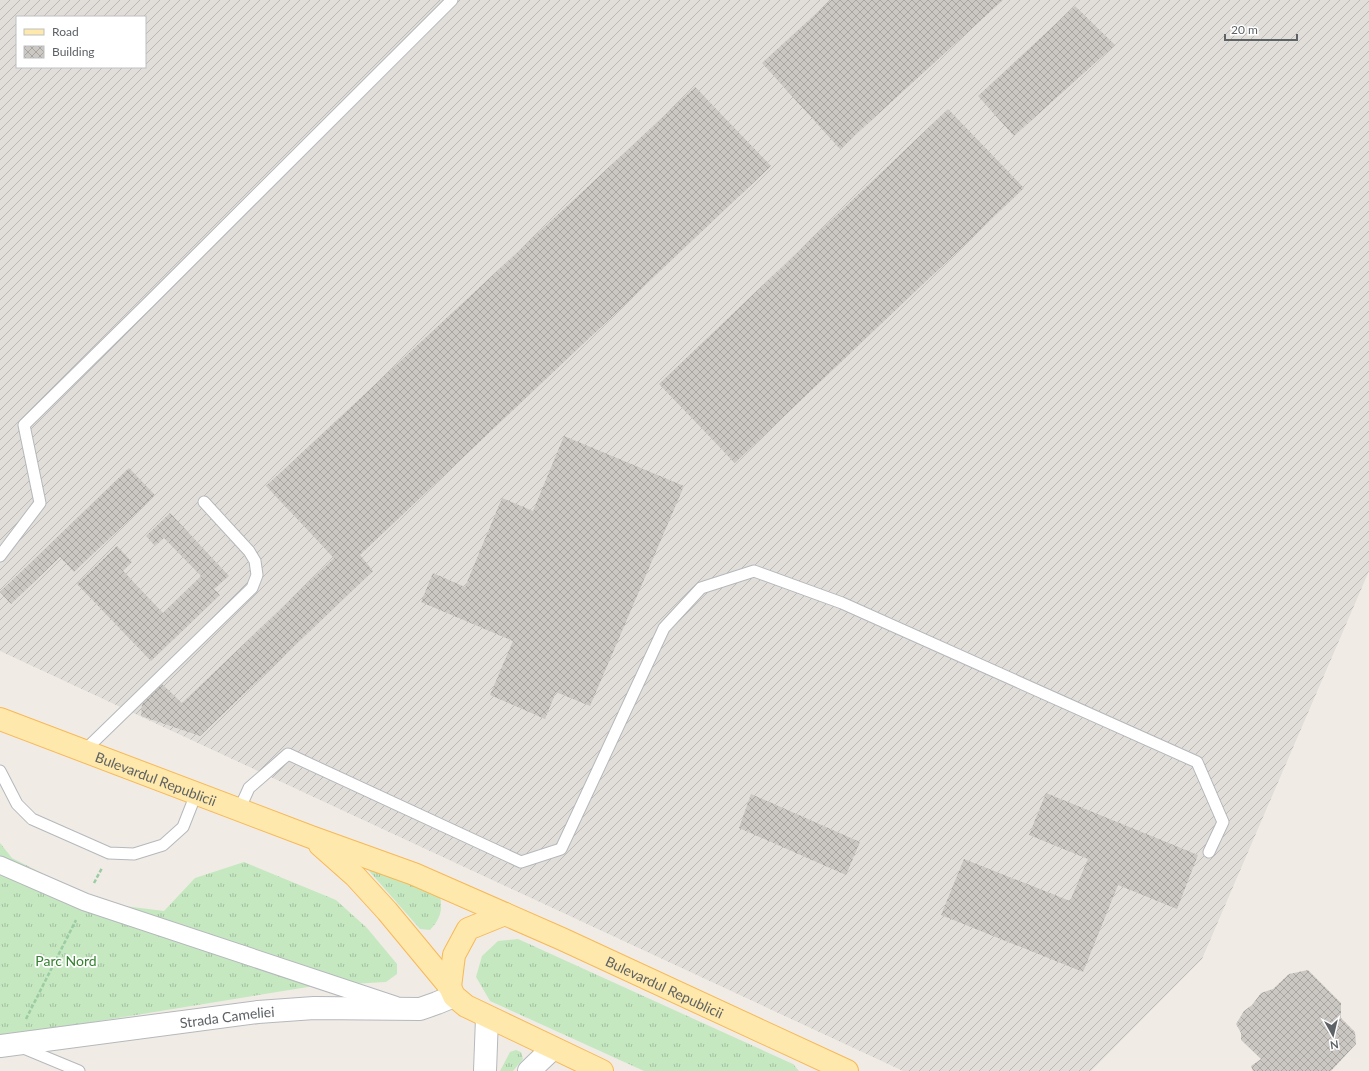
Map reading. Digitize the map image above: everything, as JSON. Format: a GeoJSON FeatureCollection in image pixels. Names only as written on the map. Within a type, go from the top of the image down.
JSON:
{"type":"FeatureCollection","features":[{"type":"Feature","properties":{"kind":"main road","name":"Bulevardul Republicii"},"geometry":{"type":"LineString","coordinates":[[0,719],[196,794],[414,874],[505,914],[825,1066],[847,1071]]}},
{"type":"Feature","properties":{"kind":"main road","name":"Bulevardul Republicii"},"geometry":{"type":"LineString","coordinates":[[311,837],[361,882],[387,911],[452,992],[466,1006],[487,1018],[602,1071]]}},
{"type":"Feature","properties":{"kind":"main road"},"geometry":{"type":"LineString","coordinates":[[452,992],[454,955],[468,929],[505,914]]}},
{"type":"Feature","properties":{"kind":"street"},"geometry":{"type":"LineString","coordinates":[[0,865],[85,902],[408,1009]]}},
{"type":"Feature","properties":{"kind":"street","name":"Strada Cameliei"},"geometry":{"type":"LineString","coordinates":[[7,1045],[258,1012],[314,1008],[420,1009],[437,1003],[452,992]]}},
{"type":"Feature","properties":{"kind":"street"},"geometry":{"type":"LineString","coordinates":[[485,1071],[487,1018]]}},
{"type":"Feature","properties":{"kind":"street"},"geometry":{"type":"LineString","coordinates":[[529,1071],[552,1048]]}},
{"type":"Feature","properties":{"kind":"lane"},"geometry":{"type":"LineString","coordinates":[[0,556],[40,503],[24,425],[155,297],[452,0]]}},
{"type":"Feature","properties":{"kind":"lane"},"geometry":{"type":"LineString","coordinates":[[84,751],[252,588],[257,575],[255,561],[249,551],[204,502]]}},
{"type":"Feature","properties":{"kind":"lane"},"geometry":{"type":"LineString","coordinates":[[239,810],[249,788],[288,754],[521,862],[561,849],[664,628],[700,588],[754,571],[842,603],[1197,762],[1223,822],[1209,852]]}},
{"type":"Feature","properties":{"kind":"lane"},"geometry":{"type":"LineString","coordinates":[[0,771],[17,804],[32,819],[109,853],[134,854],[163,845],[183,827],[196,794]]}},
{"type":"Feature","properties":{"kind":"lane"},"geometry":{"type":"LineString","coordinates":[[7,1045],[79,1071]]}},
{"type":"Feature","properties":{"kind":"path"},"geometry":{"type":"LineString","coordinates":[[7,1045],[85,902],[109,853]]}},
{"type":"Feature","properties":{"kind":"shaded area"},"geometry":{"type":"Polygon","coordinates":[[[0,0],[1369,0],[1369,571],[1202,959],[1091,1071],[903,1071],[0,651],[0,0]]]}},
{"type":"Feature","properties":{"kind":"green space","name":"Parc Nord"},"geometry":{"type":"Polygon","coordinates":[[[0,843],[12,858],[101,903],[164,911],[195,878],[244,862],[336,900],[367,928],[397,964],[397,974],[386,982],[314,986],[75,1025],[0,1035],[0,843]]]}},
{"type":"Feature","properties":{"kind":"green space"},"geometry":{"type":"Polygon","coordinates":[[[363,864],[440,896],[440,914],[430,930],[420,929],[363,864]]]}},
{"type":"Feature","properties":{"kind":"green space"},"geometry":{"type":"Polygon","coordinates":[[[518,939],[793,1064],[799,1071],[644,1071],[490,1001],[476,977],[482,956],[498,941],[518,939]]]}},
{"type":"Feature","properties":{"kind":"green space"},"geometry":{"type":"Polygon","coordinates":[[[516,1050],[521,1052],[523,1059],[513,1071],[500,1071],[510,1052],[516,1050]]]}},
{"type":"Feature","properties":{"kind":"building"},"geometry":{"type":"Polygon","coordinates":[[[831,0],[1003,0],[840,149],[762,63],[831,0]]]}},
{"type":"Feature","properties":{"kind":"building"},"geometry":{"type":"Polygon","coordinates":[[[1075,6],[1115,45],[1014,136],[978,96],[1075,6]]]}},
{"type":"Feature","properties":{"kind":"building"},"geometry":{"type":"Polygon","coordinates":[[[695,87],[771,166],[360,555],[373,571],[200,736],[141,716],[142,704],[162,684],[182,703],[334,558],[266,486],[695,87]]]}},
{"type":"Feature","properties":{"kind":"building"},"geometry":{"type":"Polygon","coordinates":[[[948,109],[1024,188],[735,463],[659,384],[948,109]]]}},
{"type":"Feature","properties":{"kind":"building"},"geometry":{"type":"Polygon","coordinates":[[[564,436],[684,486],[590,706],[556,692],[545,719],[490,695],[513,641],[421,602],[433,573],[465,587],[502,498],[533,511],[564,436]]]}},
{"type":"Feature","properties":{"kind":"building"},"geometry":{"type":"Polygon","coordinates":[[[129,468],[155,495],[74,572],[60,557],[11,604],[0,592],[129,468]]]}},
{"type":"Feature","properties":{"kind":"building"},"geometry":{"type":"Polygon","coordinates":[[[170,513],[229,576],[214,589],[220,595],[151,661],[77,584],[117,546],[132,562],[123,571],[163,613],[201,576],[164,538],[155,546],[146,536],[170,513]]]}},
{"type":"Feature","properties":{"kind":"building"},"geometry":{"type":"Polygon","coordinates":[[[1046,793],[1198,855],[1177,909],[1118,885],[1083,972],[941,915],[964,859],[1070,901],[1088,859],[1029,835],[1046,793]]]}},
{"type":"Feature","properties":{"kind":"building"},"geometry":{"type":"Polygon","coordinates":[[[751,794],[860,842],[846,875],[739,828],[751,794]]]}},
{"type":"Feature","properties":{"kind":"building"},"geometry":{"type":"Polygon","coordinates":[[[1308,970],[1341,1003],[1341,1018],[1355,1032],[1356,1044],[1331,1071],[1253,1071],[1251,1066],[1261,1059],[1241,1040],[1241,1033],[1236,1024],[1244,1011],[1252,1005],[1261,993],[1273,989],[1289,974],[1308,970]]]}}]}
